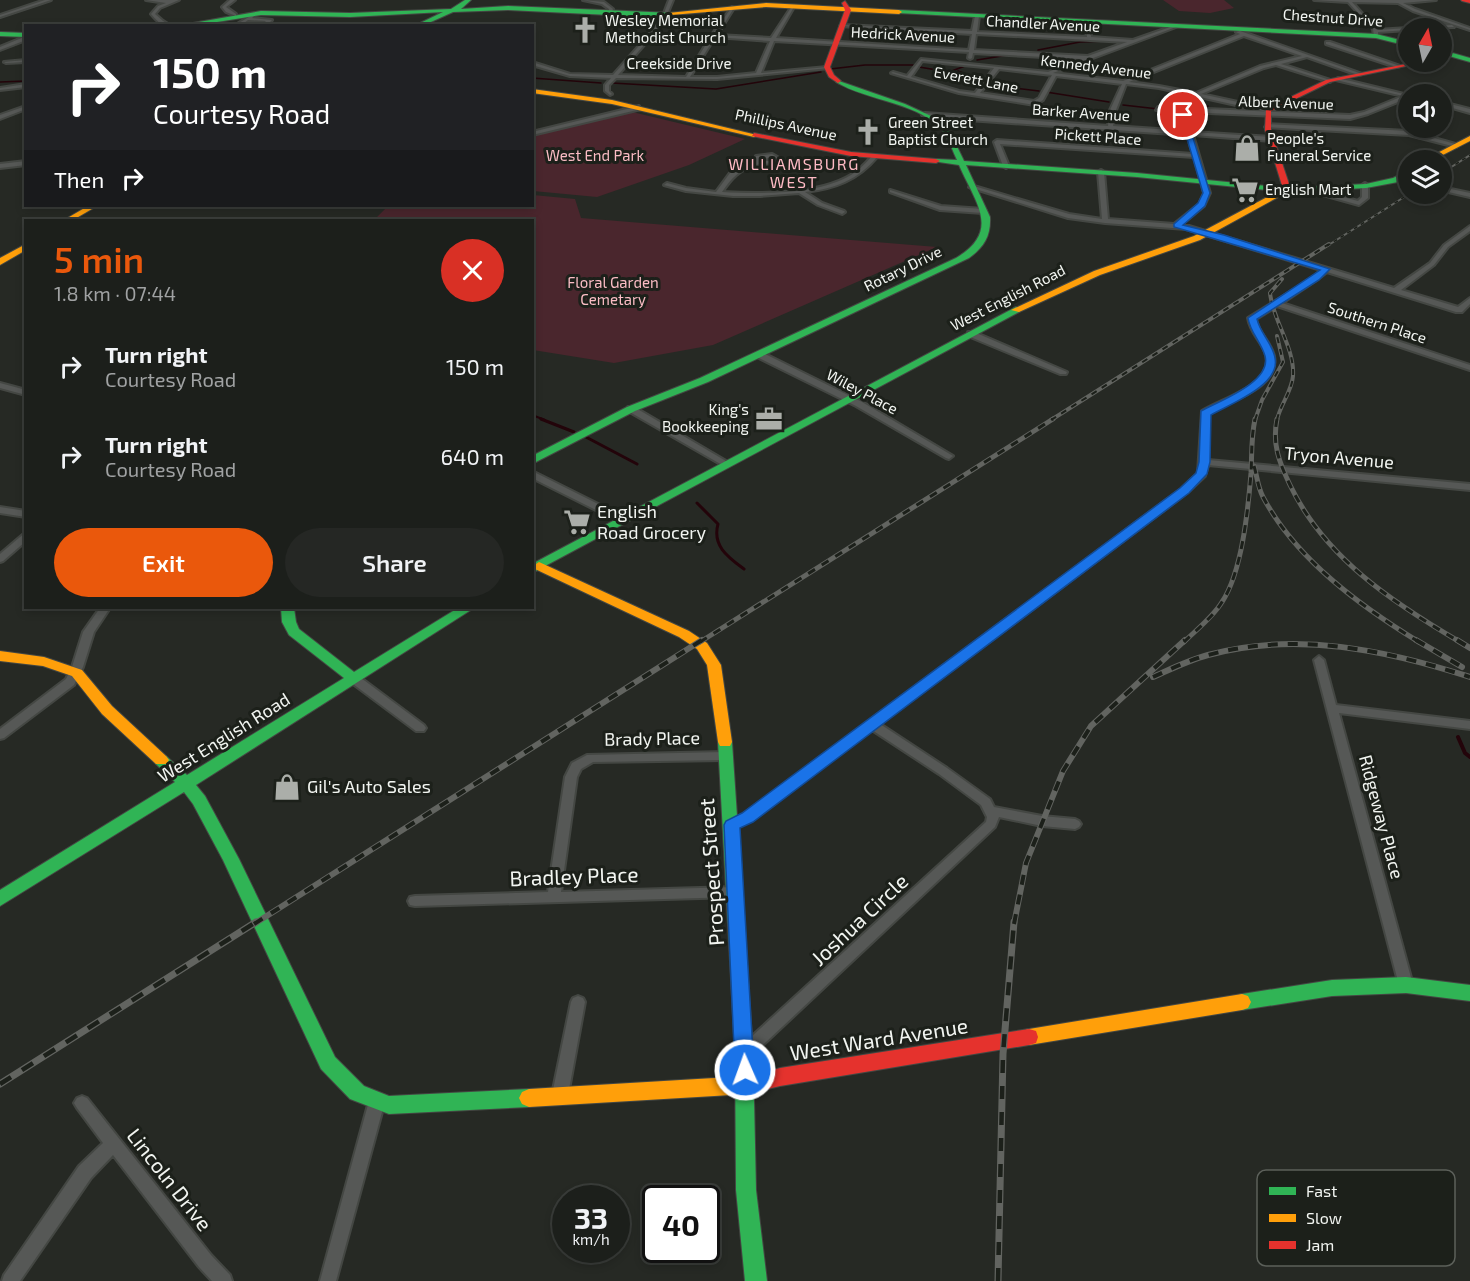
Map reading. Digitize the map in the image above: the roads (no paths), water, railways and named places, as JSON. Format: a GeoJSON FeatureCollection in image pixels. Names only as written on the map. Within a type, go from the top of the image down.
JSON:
{"type":"FeatureCollection","features":[{"type":"Feature","properties":{"kind":"street"},"geometry":{"type":"LineString","coordinates":[[0,16],[50,0]]}},
{"type":"Feature","properties":{"kind":"street"},"geometry":{"type":"LineString","coordinates":[[148,0],[175,1]]}},
{"type":"Feature","properties":{"kind":"street"},"geometry":{"type":"LineString","coordinates":[[233,0],[224,6],[227,11],[242,18],[270,20],[265,24]]}},
{"type":"Feature","properties":{"kind":"street"},"geometry":{"type":"LineString","coordinates":[[421,24],[453,10],[468,0]]}},
{"type":"Feature","properties":{"kind":"street"},"geometry":{"type":"LineString","coordinates":[[585,0],[607,5],[611,9],[609,14]]}},
{"type":"Feature","properties":{"kind":"street"},"geometry":{"type":"LineString","coordinates":[[1318,0],[1348,0]]}},
{"type":"Feature","properties":{"kind":"street"},"geometry":{"type":"LineString","coordinates":[[1318,0],[1324,5]]}},
{"type":"Feature","properties":{"kind":"street"},"geometry":{"type":"LineString","coordinates":[[1343,0],[1400,2],[1434,0]]}},
{"type":"Feature","properties":{"kind":"street"},"geometry":{"type":"LineString","coordinates":[[1348,0],[1376,34],[1398,31]]}},
{"type":"Feature","properties":{"kind":"street"},"geometry":{"type":"LineString","coordinates":[[1464,0],[1470,1]]}},
{"type":"Feature","properties":{"kind":"street"},"geometry":{"type":"LineString","coordinates":[[165,24],[153,14],[159,7],[175,1]]}},
{"type":"Feature","properties":{"kind":"street"},"geometry":{"type":"LineString","coordinates":[[1400,2],[1414,10],[1470,29]]}},
{"type":"Feature","properties":{"kind":"street"},"geometry":{"type":"LineString","coordinates":[[610,94],[606,88],[613,77],[658,28],[669,4]]}},
{"type":"Feature","properties":{"kind":"street","name":"Chestnut Drive"},"geometry":{"type":"LineString","coordinates":[[194,24],[242,18],[518,8],[609,14],[669,4],[732,8],[846,5],[977,16],[1376,34],[1398,41]]}},
{"type":"Feature","properties":{"kind":"street"},"geometry":{"type":"LineString","coordinates":[[827,68],[842,26],[846,5]]}},
{"type":"Feature","properties":{"kind":"street"},"geometry":{"type":"LineString","coordinates":[[758,74],[773,39],[792,7]]}},
{"type":"Feature","properties":{"kind":"street"},"geometry":{"type":"LineString","coordinates":[[687,78],[732,8]]}},
{"type":"Feature","properties":{"kind":"street"},"geometry":{"type":"LineString","coordinates":[[969,64],[977,16]]}},
{"type":"Feature","properties":{"kind":"street"},"geometry":{"type":"LineString","coordinates":[[1087,22],[1089,39]]}},
{"type":"Feature","properties":{"kind":"street","name":"Chandler Avenue"},"geometry":{"type":"LineString","coordinates":[[842,26],[1135,41]]}},
{"type":"Feature","properties":{"kind":"street"},"geometry":{"type":"LineString","coordinates":[[1047,73],[1174,26]]}},
{"type":"Feature","properties":{"kind":"street"},"geometry":{"type":"LineString","coordinates":[[1452,26],[1459,26]]}},
{"type":"Feature","properties":{"kind":"street"},"geometry":{"type":"LineString","coordinates":[[1230,29],[1360,74]]}},
{"type":"Feature","properties":{"kind":"street"},"geometry":{"type":"LineString","coordinates":[[0,34],[24,36]]}},
{"type":"Feature","properties":{"kind":"street"},"geometry":{"type":"LineString","coordinates":[[1110,127],[1113,110],[1125,83],[1244,34]]}},
{"type":"Feature","properties":{"kind":"street","name":"Hedrick Avenue"},"geometry":{"type":"LineString","coordinates":[[713,36],[1091,58]]}},
{"type":"Feature","properties":{"kind":"street"},"geometry":{"type":"LineString","coordinates":[[0,49],[24,37]]}},
{"type":"Feature","properties":{"kind":"street"},"geometry":{"type":"LineString","coordinates":[[1328,43],[1398,66]]}},
{"type":"Feature","properties":{"kind":"street"},"geometry":{"type":"LineString","coordinates":[[1452,54],[1470,52]]}},
{"type":"Feature","properties":{"kind":"street"},"geometry":{"type":"LineString","coordinates":[[1328,63],[1347,59],[1359,53]]}},
{"type":"Feature","properties":{"kind":"street"},"geometry":{"type":"LineString","coordinates":[[1196,94],[1274,63],[1307,56]]}},
{"type":"Feature","properties":{"kind":"street"},"geometry":{"type":"LineString","coordinates":[[1452,56],[1470,60]]}},
{"type":"Feature","properties":{"kind":"street","name":"Kennedy Avenue"},"geometry":{"type":"LineString","coordinates":[[920,60],[1047,73],[1196,94],[1268,122]]}},
{"type":"Feature","properties":{"kind":"street","name":"Everett Lane"},"geometry":{"type":"LineString","coordinates":[[908,78],[920,60]]}},
{"type":"Feature","properties":{"kind":"street"},"geometry":{"type":"LineString","coordinates":[[6,62],[24,61]]}},
{"type":"Feature","properties":{"kind":"street"},"geometry":{"type":"LineString","coordinates":[[1274,63],[1333,80],[1398,94]]}},
{"type":"Feature","properties":{"kind":"street","name":"Creekside Drive"},"geometry":{"type":"LineString","coordinates":[[534,64],[561,73],[613,77],[687,78],[827,68]]}},
{"type":"Feature","properties":{"kind":"street"},"geometry":{"type":"LineString","coordinates":[[1268,122],[1333,80],[1398,66]]}},
{"type":"Feature","properties":{"kind":"street"},"geometry":{"type":"LineString","coordinates":[[976,95],[998,67]]}},
{"type":"Feature","properties":{"kind":"street","name":"Rotary Drive"},"geometry":{"type":"LineString","coordinates":[[534,459],[631,409],[760,355],[968,255],[978,248],[986,236],[988,226],[946,129],[925,115],[849,88],[831,76],[827,68]]}},
{"type":"Feature","properties":{"kind":"street","name":"Everett Lane"},"geometry":{"type":"LineString","coordinates":[[893,72],[976,95],[1023,111],[1039,101],[1055,74]]}},
{"type":"Feature","properties":{"kind":"street"},"geometry":{"type":"LineString","coordinates":[[0,89],[24,85]]}},
{"type":"Feature","properties":{"kind":"street","name":"Phillips Avenue"},"geometry":{"type":"LineString","coordinates":[[534,93],[589,97],[762,138],[833,152],[874,157],[1205,181],[1287,184]]}},
{"type":"Feature","properties":{"kind":"street","name":"Albert Avenue"},"geometry":{"type":"LineString","coordinates":[[1158,109],[1183,110],[1268,122],[1357,117],[1398,100]]}},
{"type":"Feature","properties":{"kind":"street"},"geometry":{"type":"LineString","coordinates":[[1452,106],[1470,111]]}},
{"type":"Feature","properties":{"kind":"street"},"geometry":{"type":"LineString","coordinates":[[0,117],[24,108]]}},
{"type":"Feature","properties":{"kind":"street"},"geometry":{"type":"LineString","coordinates":[[534,134],[639,108]]}},
{"type":"Feature","properties":{"kind":"street"},"geometry":{"type":"LineString","coordinates":[[1177,225],[1206,199],[1205,181],[1183,110]]}},
{"type":"Feature","properties":{"kind":"street","name":"Barker Avenue"},"geometry":{"type":"LineString","coordinates":[[925,115],[1023,111],[1110,127],[1190,133],[1268,122]]}},
{"type":"Feature","properties":{"kind":"street"},"geometry":{"type":"LineString","coordinates":[[1268,122],[1314,128],[1409,134],[1456,145]]}},
{"type":"Feature","properties":{"kind":"street"},"geometry":{"type":"LineString","coordinates":[[1268,122],[1287,184],[1305,187],[1365,185],[1388,182],[1398,177]]}},
{"type":"Feature","properties":{"kind":"street"},"geometry":{"type":"LineString","coordinates":[[1314,128],[1320,143]]}},
{"type":"Feature","properties":{"kind":"street"},"geometry":{"type":"LineString","coordinates":[[1447,150],[1470,138]]}},
{"type":"Feature","properties":{"kind":"street","name":"Pickett Place"},"geometry":{"type":"LineString","coordinates":[[1006,166],[996,142],[998,141],[1197,156]]}},
{"type":"Feature","properties":{"kind":"street"},"geometry":{"type":"LineString","coordinates":[[668,185],[719,192],[802,193],[851,178],[864,169],[874,157]]}},
{"type":"Feature","properties":{"kind":"street"},"geometry":{"type":"LineString","coordinates":[[0,166],[24,163]]}},
{"type":"Feature","properties":{"kind":"street"},"geometry":{"type":"LineString","coordinates":[[719,192],[732,174],[755,163]]}},
{"type":"Feature","properties":{"kind":"street"},"geometry":{"type":"LineString","coordinates":[[1101,172],[1105,221]]}},
{"type":"Feature","properties":{"kind":"street","name":"West English Road"},"geometry":{"type":"LineString","coordinates":[[536,567],[1056,290],[1207,233],[1287,184]]}},
{"type":"Feature","properties":{"kind":"street"},"geometry":{"type":"LineString","coordinates":[[972,187],[1059,214],[1105,221],[1177,225],[1459,310],[1470,300]]}},
{"type":"Feature","properties":{"kind":"street"},"geometry":{"type":"LineString","coordinates":[[892,190],[940,208],[983,211]]}},
{"type":"Feature","properties":{"kind":"street"},"geometry":{"type":"LineString","coordinates":[[1452,191],[1470,195]]}},
{"type":"Feature","properties":{"kind":"street"},"geometry":{"type":"LineString","coordinates":[[802,193],[820,204],[842,212]]}},
{"type":"Feature","properties":{"kind":"street"},"geometry":{"type":"LineString","coordinates":[[70,219],[91,207]]}},
{"type":"Feature","properties":{"kind":"street"},"geometry":{"type":"LineString","coordinates":[[1396,290],[1432,264],[1446,246],[1470,228]]}},
{"type":"Feature","properties":{"kind":"street"},"geometry":{"type":"LineString","coordinates":[[1460,236],[1470,239]]}},
{"type":"Feature","properties":{"kind":"street"},"geometry":{"type":"LineString","coordinates":[[0,262],[24,247]]}},
{"type":"Feature","properties":{"kind":"street"},"geometry":{"type":"LineString","coordinates":[[732,825],[748,817],[1184,491],[1202,474],[1205,413],[1259,384],[1268,373],[1271,358],[1254,327],[1252,318],[1316,278],[1326,269]]}},
{"type":"Feature","properties":{"kind":"street","name":"Southern Place"},"geometry":{"type":"LineString","coordinates":[[1276,303],[1470,368]]}},
{"type":"Feature","properties":{"kind":"street"},"geometry":{"type":"LineString","coordinates":[[971,334],[1063,372]]}},
{"type":"Feature","properties":{"kind":"street","name":"Wiley Place"},"geometry":{"type":"LineString","coordinates":[[760,355],[850,399],[949,456]]}},
{"type":"Feature","properties":{"kind":"street"},"geometry":{"type":"LineString","coordinates":[[0,385],[24,392]]}},
{"type":"Feature","properties":{"kind":"street"},"geometry":{"type":"LineString","coordinates":[[631,409],[727,464]]}},
{"type":"Feature","properties":{"kind":"street","name":"Tryon Avenue"},"geometry":{"type":"LineString","coordinates":[[1204,462],[1470,487]]}},
{"type":"Feature","properties":{"kind":"street"},"geometry":{"type":"LineString","coordinates":[[534,475],[623,520]]}},
{"type":"Feature","properties":{"kind":"street"},"geometry":{"type":"LineString","coordinates":[[0,510],[24,514]]}},
{"type":"Feature","properties":{"kind":"street"},"geometry":{"type":"LineString","coordinates":[[0,559],[24,537]]}},
{"type":"Feature","properties":{"kind":"street","name":"Prospect Street"},"geometry":{"type":"LineString","coordinates":[[536,567],[684,634],[708,653],[717,674],[732,825],[744,1053],[746,1190],[756,1281]]}},
{"type":"Feature","properties":{"kind":"street"},"geometry":{"type":"LineString","coordinates":[[0,735],[70,682],[77,673],[91,626],[104,609]]}},
{"type":"Feature","properties":{"kind":"street"},"geometry":{"type":"LineString","coordinates":[[288,609],[294,632],[420,728]]}},
{"type":"Feature","properties":{"kind":"street","name":"West English Road"},"geometry":{"type":"LineString","coordinates":[[0,899],[465,609]]}},
{"type":"Feature","properties":{"kind":"street"},"geometry":{"type":"LineString","coordinates":[[0,656],[52,664],[77,673]]}},
{"type":"Feature","properties":{"kind":"street","name":"Ridgeway Place"},"geometry":{"type":"LineString","coordinates":[[1319,660],[1406,985]]}},
{"type":"Feature","properties":{"kind":"street","name":"West Ward Avenue"},"geometry":{"type":"LineString","coordinates":[[77,673],[107,710],[186,783],[199,800],[231,858],[328,1063],[357,1093],[389,1105],[423,1105],[560,1095],[745,1086],[790,1076],[1332,988],[1406,985],[1470,993]]}},
{"type":"Feature","properties":{"kind":"street"},"geometry":{"type":"LineString","coordinates":[[1333,708],[1470,725]]}},
{"type":"Feature","properties":{"kind":"street"},"geometry":{"type":"LineString","coordinates":[[872,725],[986,802],[991,811],[1042,821],[1076,824]]}},
{"type":"Feature","properties":{"kind":"street","name":"Brady Place"},"geometry":{"type":"LineString","coordinates":[[554,897],[571,777],[576,766],[591,758],[725,756]]}},
{"type":"Feature","properties":{"kind":"street","name":"Joshua Circle"},"geometry":{"type":"LineString","coordinates":[[744,1053],[984,832],[991,824],[991,811]]}},
{"type":"Feature","properties":{"kind":"street","name":"Bradley Place"},"geometry":{"type":"LineString","coordinates":[[415,901],[735,892]]}},
{"type":"Feature","properties":{"kind":"street"},"geometry":{"type":"LineString","coordinates":[[560,1095],[578,1002]]}},
{"type":"Feature","properties":{"kind":"street"},"geometry":{"type":"LineString","coordinates":[[328,1281],[377,1101]]}},
{"type":"Feature","properties":{"kind":"street","name":"Lincoln Drive"},"geometry":{"type":"LineString","coordinates":[[82,1103],[224,1281]]}},
{"type":"Feature","properties":{"kind":"street"},"geometry":{"type":"LineString","coordinates":[[10,1281],[86,1172],[113,1144]]}},
{"type":"Feature","properties":{"kind":"waterway"},"geometry":{"type":"LineString","coordinates":[[1038,50],[1080,42],[1108,41]]}},
{"type":"Feature","properties":{"kind":"waterway"},"geometry":{"type":"LineString","coordinates":[[977,60],[1008,55]]}},
{"type":"Feature","properties":{"kind":"waterway"},"geometry":{"type":"LineString","coordinates":[[830,69],[865,65],[913,65]]}},
{"type":"Feature","properties":{"kind":"waterway"},"geometry":{"type":"LineString","coordinates":[[919,67],[949,72],[965,66]]}},
{"type":"Feature","properties":{"kind":"waterway"},"geometry":{"type":"LineString","coordinates":[[958,71],[978,79]]}},
{"type":"Feature","properties":{"kind":"waterway"},"geometry":{"type":"LineString","coordinates":[[612,83],[716,89],[821,72]]}},
{"type":"Feature","properties":{"kind":"waterway"},"geometry":{"type":"LineString","coordinates":[[534,78],[601,83]]}},
{"type":"Feature","properties":{"kind":"waterway"},"geometry":{"type":"LineString","coordinates":[[0,82],[24,81]]}},
{"type":"Feature","properties":{"kind":"waterway"},"geometry":{"type":"LineString","coordinates":[[989,85],[1039,91]]}},
{"type":"Feature","properties":{"kind":"waterway"},"geometry":{"type":"LineString","coordinates":[[1046,92],[1109,102]]}},
{"type":"Feature","properties":{"kind":"waterway"},"geometry":{"type":"LineString","coordinates":[[1123,105],[1176,111]]}},
{"type":"Feature","properties":{"kind":"waterway"},"geometry":{"type":"LineString","coordinates":[[1187,109],[1208,106]]}},
{"type":"Feature","properties":{"kind":"waterway"},"geometry":{"type":"LineString","coordinates":[[534,416],[545,420]]}},
{"type":"Feature","properties":{"kind":"waterway"},"geometry":{"type":"LineString","coordinates":[[541,419],[574,432]]}},
{"type":"Feature","properties":{"kind":"waterway"},"geometry":{"type":"LineString","coordinates":[[584,436],[637,464]]}},
{"type":"Feature","properties":{"kind":"waterway"},"geometry":{"type":"LineString","coordinates":[[697,503],[718,524],[719,545],[732,560],[744,569]]}},
{"type":"Feature","properties":{"kind":"waterway"},"geometry":{"type":"LineString","coordinates":[[1458,737],[1465,753],[1470,757]]}},
{"type":"Feature","properties":{"kind":"railway"},"geometry":{"type":"LineString","coordinates":[[1452,167],[1470,155]]}},
{"type":"Feature","properties":{"kind":"railway"},"geometry":{"type":"LineString","coordinates":[[1327,246],[1398,201]]}},
{"type":"Feature","properties":{"kind":"railway"},"geometry":{"type":"LineString","coordinates":[[1051,420],[1329,244]]}},
{"type":"Feature","properties":{"kind":"railway"},"geometry":{"type":"LineString","coordinates":[[1277,420],[1293,376],[1291,355],[1275,314],[1270,293],[1282,279]]}},
{"type":"Feature","properties":{"kind":"railway"},"geometry":{"type":"LineString","coordinates":[[1255,420],[1262,400],[1283,362],[1277,336]]}},
{"type":"Feature","properties":{"kind":"railway"},"geometry":{"type":"LineString","coordinates":[[700,642],[1053,419]]}},
{"type":"Feature","properties":{"kind":"railway"},"geometry":{"type":"LineString","coordinates":[[1184,642],[1218,608],[1235,574],[1246,522],[1255,419]]}},
{"type":"Feature","properties":{"kind":"railway"},"geometry":{"type":"LineString","coordinates":[[1277,419],[1275,437],[1283,469],[1305,511],[1322,535],[1341,556],[1386,594],[1460,642]]}},
{"type":"Feature","properties":{"kind":"railway"},"geometry":{"type":"LineString","coordinates":[[1254,466],[1263,497],[1277,520],[1311,561],[1352,597],[1419,642]]}},
{"type":"Feature","properties":{"kind":"railway"},"geometry":{"type":"LineString","coordinates":[[254,924],[702,640]]}},
{"type":"Feature","properties":{"kind":"railway"},"geometry":{"type":"LineString","coordinates":[[1014,924],[1026,863],[1063,771],[1091,726],[1185,640]]}},
{"type":"Feature","properties":{"kind":"railway"},"geometry":{"type":"LineString","coordinates":[[1416,640],[1462,667]]}},
{"type":"Feature","properties":{"kind":"railway"},"geometry":{"type":"LineString","coordinates":[[1457,640],[1470,648]]}},
{"type":"Feature","properties":{"kind":"railway"},"geometry":{"type":"LineString","coordinates":[[1153,677],[1201,657],[1241,648],[1307,644],[1373,652],[1470,677]]}},
{"type":"Feature","properties":{"kind":"railway"},"geometry":{"type":"LineString","coordinates":[[0,1084],[256,922]]}},
{"type":"Feature","properties":{"kind":"railway"},"geometry":{"type":"LineString","coordinates":[[998,1281],[1003,1054],[1014,922]]}},
{"type":"Feature","properties":{"kind":"place","name":"Wesley Memorial Methodist Church"},"geometry":{"type":"Point","coordinates":[585,30]}},
{"type":"Feature","properties":{"kind":"place","name":"Green Street Baptist Church"},"geometry":{"type":"Point","coordinates":[868,132]}},
{"type":"Feature","properties":{"kind":"place","name":"People's Funeral Service"},"geometry":{"type":"Point","coordinates":[1247,148]}},
{"type":"Feature","properties":{"kind":"place","name":"English Mart"},"geometry":{"type":"Point","coordinates":[1245,190]}},
{"type":"Feature","properties":{"kind":"place","name":"King's Bookkeeping"},"geometry":{"type":"Point","coordinates":[769,419]}},
{"type":"Feature","properties":{"kind":"place","name":"English Road Grocery"},"geometry":{"type":"Point","coordinates":[577,522]}},
{"type":"Feature","properties":{"kind":"place","name":"Gil's Auto Sales"},"geometry":{"type":"Point","coordinates":[287,787]}},
{"type":"Feature","properties":{"kind":"district","name":"WILLIAMSBURG WEST"},"geometry":{"type":"Point","coordinates":[794,173]}},
{"type":"Feature","properties":{"kind":"park label","name":"West End Park"},"geometry":{"type":"Point","coordinates":[595,156]}},
{"type":"Feature","properties":{"kind":"park label","name":"Floral Garden Cemetary"},"geometry":{"type":"Point","coordinates":[613,292]}}]}
